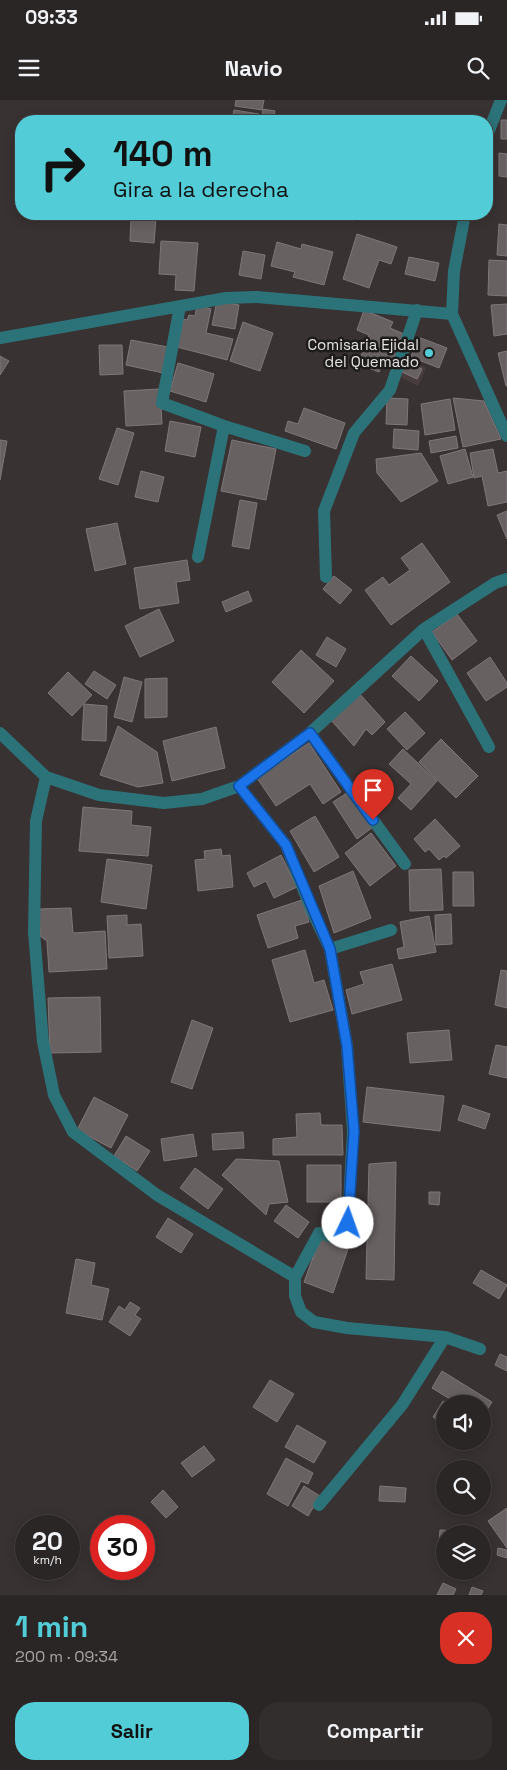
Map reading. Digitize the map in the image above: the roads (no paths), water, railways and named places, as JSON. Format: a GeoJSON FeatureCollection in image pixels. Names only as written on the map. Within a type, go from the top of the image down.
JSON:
{"type":"FeatureCollection","features":[{"type":"Feature","properties":{"kind":"street"},"geometry":{"type":"LineString","coordinates":[[493,120],[501,100]]}},
{"type":"Feature","properties":{"kind":"street"},"geometry":{"type":"LineString","coordinates":[[464,220],[454,271],[452,314],[507,436]]}},
{"type":"Feature","properties":{"kind":"street"},"geometry":{"type":"LineString","coordinates":[[0,338],[226,298],[257,297],[452,314]]}},
{"type":"Feature","properties":{"kind":"street"},"geometry":{"type":"LineString","coordinates":[[180,306],[162,403],[224,426],[305,451]]}},
{"type":"Feature","properties":{"kind":"street"},"geometry":{"type":"LineString","coordinates":[[326,577],[324,511],[354,433],[390,390],[417,310]]}},
{"type":"Feature","properties":{"kind":"street"},"geometry":{"type":"LineString","coordinates":[[198,557],[224,426]]}},
{"type":"Feature","properties":{"kind":"street"},"geometry":{"type":"LineString","coordinates":[[0,733],[46,777],[99,795],[164,803],[202,799],[239,786],[310,733],[424,630],[495,583],[507,579]]}},
{"type":"Feature","properties":{"kind":"street"},"geometry":{"type":"LineString","coordinates":[[424,630],[489,747]]}},
{"type":"Feature","properties":{"kind":"street"},"geometry":{"type":"LineString","coordinates":[[310,733],[405,864]]}},
{"type":"Feature","properties":{"kind":"street"},"geometry":{"type":"LineString","coordinates":[[46,777],[36,821],[34,932],[43,1042],[54,1095],[73,1132],[80,1138],[157,1195],[295,1277]]}},
{"type":"Feature","properties":{"kind":"street"},"geometry":{"type":"LineString","coordinates":[[239,786],[286,845],[330,949],[347,1046],[354,1131],[347,1242],[319,1233],[295,1277],[295,1296],[301,1312],[314,1322],[347,1328],[445,1337],[480,1349]]}},
{"type":"Feature","properties":{"kind":"street"},"geometry":{"type":"LineString","coordinates":[[330,949],[391,930]]}},
{"type":"Feature","properties":{"kind":"street"},"geometry":{"type":"LineString","coordinates":[[319,1505],[402,1405],[445,1337]]}},
{"type":"Feature","properties":{"kind":"place","name":"Comisaria Ejidal del Quemado"},"geometry":{"type":"Point","coordinates":[429,353]}}]}
